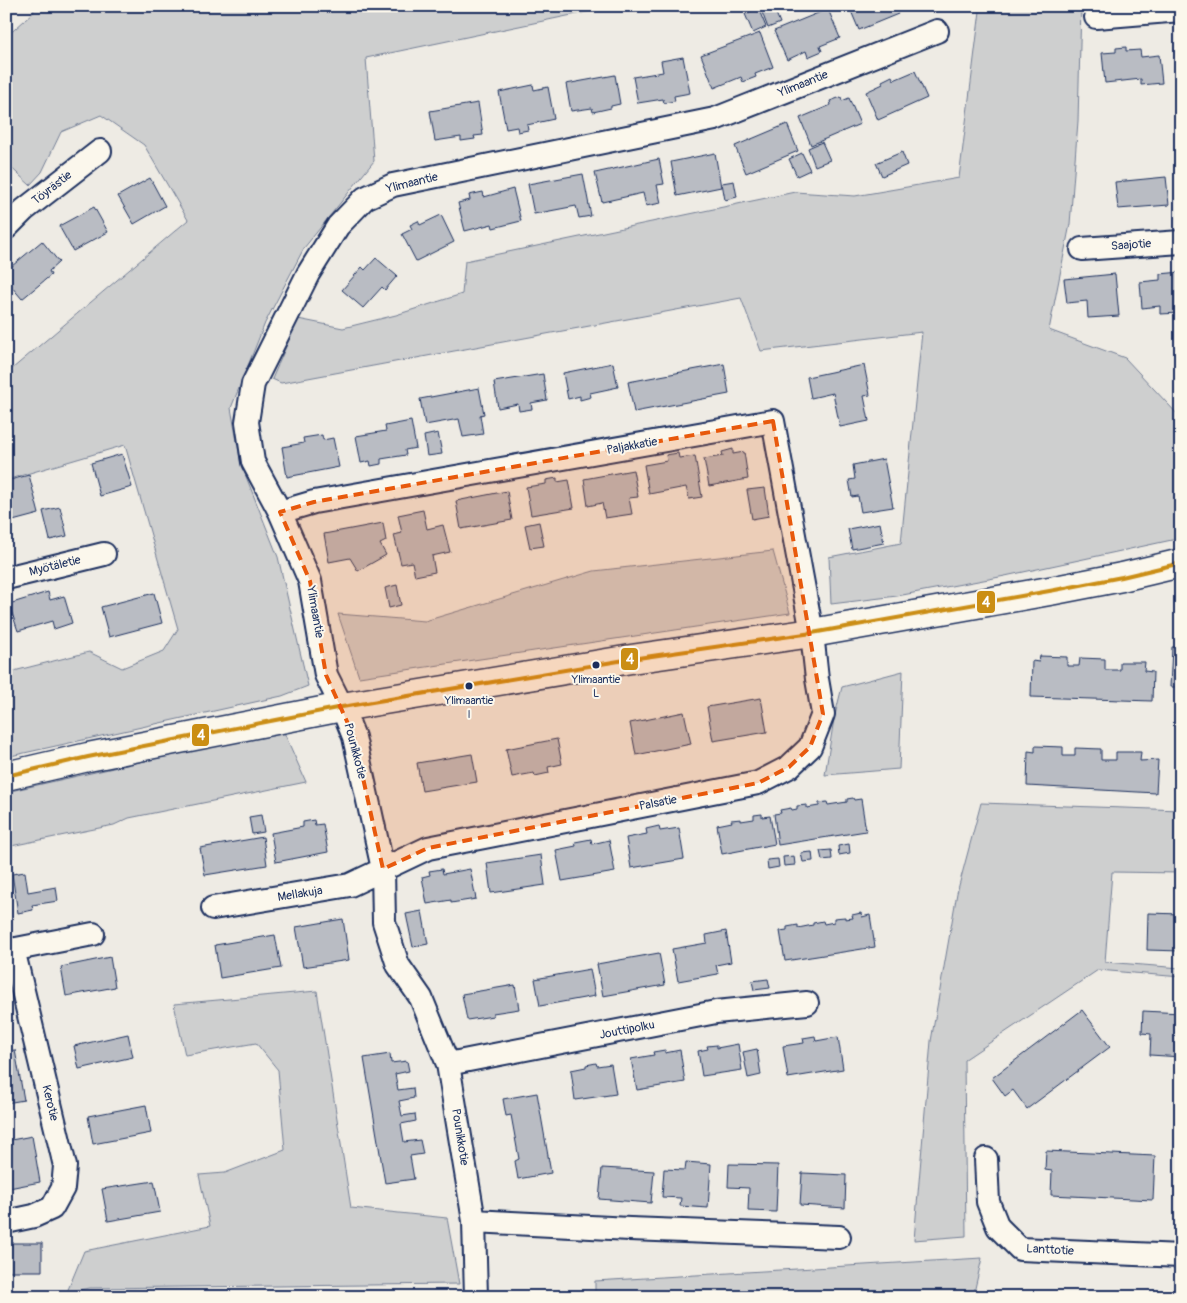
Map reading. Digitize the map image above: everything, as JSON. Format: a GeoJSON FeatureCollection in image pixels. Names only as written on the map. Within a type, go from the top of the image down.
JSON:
{"type":"FeatureCollection","features":[{"type":"Feature","properties":{"kind":"street"},"geometry":{"type":"LineString","coordinates":[[1096,17],[1181,10]]}},
{"type":"Feature","properties":{"kind":"street","name":"Ylimaantie"},"geometry":{"type":"LineString","coordinates":[[342,707],[326,675],[310,581],[280,512],[253,462],[247,422],[253,384],[308,274],[338,226],[365,198],[393,186],[715,119],[937,31]]}},
{"type":"Feature","properties":{"kind":"street","name":"Töyrästie"},"geometry":{"type":"LineString","coordinates":[[6,228],[24,210],[100,151]]}},
{"type":"Feature","properties":{"kind":"street","name":"Saajotie"},"geometry":{"type":"LineString","coordinates":[[1082,248],[1181,242]]}},
{"type":"Feature","properties":{"kind":"street","name":"Paljakkatie"},"geometry":{"type":"LineString","coordinates":[[280,512],[314,502],[772,421],[812,633]]}},
{"type":"Feature","properties":{"kind":"street","name":"Myötäletie"},"geometry":{"type":"LineString","coordinates":[[6,578],[104,554]]}},
{"type":"Feature","properties":{"kind":"street"},"geometry":{"type":"LineString","coordinates":[[6,776],[88,757],[342,707],[632,659],[812,633],[1055,590],[1181,563]]}},
{"type":"Feature","properties":{"kind":"street","name":"Palsatie"},"geometry":{"type":"LineString","coordinates":[[383,869],[428,848],[758,783],[789,767],[810,747],[823,714],[812,633]]}},
{"type":"Feature","properties":{"kind":"street","name":"Pounikkotie"},"geometry":{"type":"LineString","coordinates":[[342,707],[354,737],[383,869],[384,922],[398,965],[421,998],[448,1064],[474,1221],[476,1297]]}},
{"type":"Feature","properties":{"kind":"street","name":"Mellakuja"},"geometry":{"type":"LineString","coordinates":[[213,908],[350,885],[383,869]]}},
{"type":"Feature","properties":{"kind":"street"},"geometry":{"type":"LineString","coordinates":[[10,950],[93,934]]}},
{"type":"Feature","properties":{"kind":"street","name":"Kerotie"},"geometry":{"type":"LineString","coordinates":[[6,1222],[34,1216],[52,1208],[63,1188],[65,1166],[10,950]]}},
{"type":"Feature","properties":{"kind":"street","name":"Jouttipolku"},"geometry":{"type":"LineString","coordinates":[[448,1064],[716,1012],[807,1003]]}},
{"type":"Feature","properties":{"kind":"street","name":"Lanttotie"},"geometry":{"type":"LineString","coordinates":[[986,1159],[988,1202],[998,1227],[1020,1249],[1181,1256]]}},
{"type":"Feature","properties":{"kind":"street"},"geometry":{"type":"LineString","coordinates":[[474,1221],[630,1230],[839,1237]]}},
{"type":"Feature","properties":{"kind":"highlighted area"},"geometry":{"type":"Polygon","coordinates":[[[773,421],[823,714],[810,747],[789,767],[758,783],[428,848],[383,869],[354,737],[326,675],[310,581],[280,512],[314,502],[773,421]]]}},
{"type":"Feature","properties":{"kind":"shaded area"},"geometry":{"type":"Polygon","coordinates":[[[33,6],[615,6],[366,58],[374,161],[304,248],[265,323],[231,408],[241,464],[278,557],[308,686],[282,696],[6,757],[6,673],[89,652],[122,668],[164,651],[178,629],[125,445],[6,480],[6,374],[188,220],[144,145],[101,115],[61,132],[42,172],[30,185],[6,163],[6,37],[34,12],[33,6]]]}},
{"type":"Feature","properties":{"kind":"shaded area"},"geometry":{"type":"Polygon","coordinates":[[[953,6],[1081,6],[1078,121],[1070,224],[1049,330],[1125,358],[1181,418],[1181,538],[1005,576],[897,596],[831,604],[829,557],[901,543],[922,332],[761,351],[741,298],[281,383],[272,379],[298,319],[343,328],[396,315],[462,294],[465,261],[795,192],[855,196],[959,178],[980,11],[956,10],[953,6]]]}},
{"type":"Feature","properties":{"kind":"shaded area"},"geometry":{"type":"Polygon","coordinates":[[[773,551],[790,613],[359,677],[338,614],[425,621],[594,571],[773,551]]]}},
{"type":"Feature","properties":{"kind":"shaded area"},"geometry":{"type":"Polygon","coordinates":[[[903,671],[899,769],[825,775],[834,719],[842,687],[903,671]]]}},
{"type":"Feature","properties":{"kind":"shaded area"},"geometry":{"type":"Polygon","coordinates":[[[283,730],[306,782],[129,818],[114,825],[6,847],[6,792],[283,730]]]}},
{"type":"Feature","properties":{"kind":"shaded area"},"geometry":{"type":"Polygon","coordinates":[[[981,803],[1181,810],[1181,873],[1112,872],[1105,962],[1181,968],[1181,977],[1098,970],[964,1060],[966,1236],[914,1240],[931,1041],[957,893],[981,803]]]}},
{"type":"Feature","properties":{"kind":"shaded area"},"geometry":{"type":"Polygon","coordinates":[[[317,991],[351,1208],[447,1218],[459,1284],[90,1288],[67,1292],[84,1251],[210,1226],[199,1175],[225,1173],[285,1150],[278,1070],[256,1043],[185,1055],[174,1004],[317,991]]]}},
{"type":"Feature","properties":{"kind":"shaded area"},"geometry":{"type":"Polygon","coordinates":[[[982,1258],[973,1297],[595,1297],[595,1281],[982,1258]]]}},
{"type":"Feature","properties":{"kind":"building"},"geometry":{"type":"Polygon","coordinates":[[[773,6],[780,23],[768,28],[760,7],[773,6]]]}},
{"type":"Feature","properties":{"kind":"building"},"geometry":{"type":"Polygon","coordinates":[[[864,6],[895,6],[898,14],[859,30],[851,11],[864,6]]]}},
{"type":"Feature","properties":{"kind":"building"},"geometry":{"type":"Polygon","coordinates":[[[758,8],[766,27],[753,33],[745,14],[758,8]]]}},
{"type":"Feature","properties":{"kind":"building"},"geometry":{"type":"Polygon","coordinates":[[[828,9],[840,38],[820,46],[822,51],[808,57],[806,51],[787,60],[774,31],[828,9]]]}},
{"type":"Feature","properties":{"kind":"building"},"geometry":{"type":"Polygon","coordinates":[[[760,33],[773,67],[755,74],[756,77],[743,82],[741,77],[714,88],[701,55],[760,33]]]}},
{"type":"Feature","properties":{"kind":"building"},"geometry":{"type":"Polygon","coordinates":[[[1126,47],[1126,51],[1140,50],[1141,57],[1159,55],[1162,83],[1141,85],[1141,79],[1105,83],[1102,53],[1116,52],[1116,48],[1126,47]]]}},
{"type":"Feature","properties":{"kind":"building"},"geometry":{"type":"Polygon","coordinates":[[[683,57],[690,93],[674,96],[675,101],[664,103],[663,99],[638,103],[633,77],[663,72],[661,61],[683,57]]]}},
{"type":"Feature","properties":{"kind":"building"},"geometry":{"type":"Polygon","coordinates":[[[915,71],[927,98],[878,120],[866,92],[883,84],[882,81],[892,76],[894,80],[915,71]]]}},
{"type":"Feature","properties":{"kind":"building"},"geometry":{"type":"Polygon","coordinates":[[[615,75],[620,104],[593,112],[592,108],[571,111],[566,84],[615,75]]]}},
{"type":"Feature","properties":{"kind":"building"},"geometry":{"type":"Polygon","coordinates":[[[533,85],[534,90],[548,87],[554,119],[527,125],[528,130],[518,132],[517,127],[506,129],[499,92],[533,85]]]}},
{"type":"Feature","properties":{"kind":"building"},"geometry":{"type":"Polygon","coordinates":[[[841,97],[842,101],[849,98],[860,124],[811,145],[800,118],[831,105],[830,101],[841,97]]]}},
{"type":"Feature","properties":{"kind":"building"},"geometry":{"type":"Polygon","coordinates":[[[478,103],[483,135],[474,136],[475,139],[461,141],[461,137],[435,141],[430,111],[478,103]]]}},
{"type":"Feature","properties":{"kind":"building"},"geometry":{"type":"Polygon","coordinates":[[[787,124],[798,151],[746,173],[735,146],[787,124]]]}},
{"type":"Feature","properties":{"kind":"building"},"geometry":{"type":"Polygon","coordinates":[[[822,142],[830,160],[815,166],[808,148],[822,142]]]}},
{"type":"Feature","properties":{"kind":"building"},"geometry":{"type":"Polygon","coordinates":[[[902,152],[907,165],[882,176],[876,163],[902,152]]]}},
{"type":"Feature","properties":{"kind":"building"},"geometry":{"type":"Polygon","coordinates":[[[715,153],[721,187],[677,196],[671,162],[715,153]]]}},
{"type":"Feature","properties":{"kind":"building"},"geometry":{"type":"Polygon","coordinates":[[[802,153],[810,170],[797,176],[789,159],[802,153]]]}},
{"type":"Feature","properties":{"kind":"building"},"geometry":{"type":"Polygon","coordinates":[[[659,159],[664,184],[657,185],[661,203],[646,206],[643,193],[602,202],[595,173],[659,159]]]}},
{"type":"Feature","properties":{"kind":"building"},"geometry":{"type":"Polygon","coordinates":[[[583,174],[591,216],[579,218],[576,206],[534,214],[528,184],[583,174]]]}},
{"type":"Feature","properties":{"kind":"building"},"geometry":{"type":"Polygon","coordinates":[[[1166,177],[1169,205],[1118,209],[1115,182],[1166,177]]]}},
{"type":"Feature","properties":{"kind":"building"},"geometry":{"type":"Polygon","coordinates":[[[150,178],[165,206],[134,224],[118,196],[150,178]]]}},
{"type":"Feature","properties":{"kind":"building"},"geometry":{"type":"Polygon","coordinates":[[[734,181],[737,197],[725,200],[722,183],[734,181]]]}},
{"type":"Feature","properties":{"kind":"building"},"geometry":{"type":"Polygon","coordinates":[[[513,189],[521,221],[493,228],[492,224],[465,231],[458,203],[470,200],[469,195],[483,192],[484,197],[513,189]]]}},
{"type":"Feature","properties":{"kind":"building"},"geometry":{"type":"Polygon","coordinates":[[[94,207],[108,232],[73,251],[59,226],[94,207]]]}},
{"type":"Feature","properties":{"kind":"building"},"geometry":{"type":"Polygon","coordinates":[[[441,215],[454,242],[416,261],[402,234],[412,229],[410,225],[418,221],[420,225],[441,215]]]}},
{"type":"Feature","properties":{"kind":"building"},"geometry":{"type":"Polygon","coordinates":[[[42,241],[59,262],[49,271],[51,275],[22,299],[6,280],[6,271],[42,241]]]}},
{"type":"Feature","properties":{"kind":"building"},"geometry":{"type":"Polygon","coordinates":[[[376,258],[397,276],[385,290],[382,287],[363,308],[342,290],[362,267],[365,270],[376,258]]]}},
{"type":"Feature","properties":{"kind":"building"},"geometry":{"type":"Polygon","coordinates":[[[1181,272],[1181,313],[1160,314],[1160,306],[1142,308],[1140,282],[1160,280],[1160,274],[1181,272]]]}},
{"type":"Feature","properties":{"kind":"building"},"geometry":{"type":"Polygon","coordinates":[[[1115,274],[1119,316],[1088,318],[1087,301],[1067,303],[1064,279],[1115,274]]]}},
{"type":"Feature","properties":{"kind":"building"},"geometry":{"type":"Polygon","coordinates":[[[613,363],[618,387],[590,393],[591,397],[580,400],[580,396],[568,399],[563,373],[613,363]]]}},
{"type":"Feature","properties":{"kind":"building"},"geometry":{"type":"Polygon","coordinates":[[[724,364],[729,394],[634,412],[628,382],[724,364]]]}},
{"type":"Feature","properties":{"kind":"building"},"geometry":{"type":"Polygon","coordinates":[[[864,365],[870,395],[864,396],[869,421],[840,427],[833,393],[811,398],[807,377],[864,365]]]}},
{"type":"Feature","properties":{"kind":"building"},"geometry":{"type":"Polygon","coordinates":[[[543,374],[547,400],[531,403],[532,409],[519,411],[518,404],[498,408],[494,382],[543,374]]]}},
{"type":"Feature","properties":{"kind":"building"},"geometry":{"type":"Polygon","coordinates":[[[479,388],[484,414],[480,415],[483,434],[463,437],[459,419],[425,425],[420,399],[479,388]]]}},
{"type":"Feature","properties":{"kind":"building"},"geometry":{"type":"Polygon","coordinates":[[[411,421],[416,448],[405,450],[406,455],[381,459],[381,464],[371,466],[370,461],[361,463],[356,436],[386,431],[385,426],[411,421]]]}},
{"type":"Feature","properties":{"kind":"building"},"geometry":{"type":"Polygon","coordinates":[[[438,433],[442,454],[427,456],[424,436],[438,433]]]}},
{"type":"Feature","properties":{"kind":"building"},"geometry":{"type":"Polygon","coordinates":[[[322,435],[323,440],[333,438],[339,467],[287,477],[282,447],[304,443],[303,438],[322,435]]]}},
{"type":"Feature","properties":{"kind":"building"},"geometry":{"type":"Polygon","coordinates":[[[733,449],[733,454],[744,452],[748,479],[709,486],[704,459],[723,456],[722,452],[733,449]]]}},
{"type":"Feature","properties":{"kind":"building"},"geometry":{"type":"Polygon","coordinates":[[[678,453],[679,458],[695,456],[702,497],[689,499],[686,487],[649,494],[644,465],[667,461],[666,455],[678,453]]]}},
{"type":"Feature","properties":{"kind":"building"},"geometry":{"type":"Polygon","coordinates":[[[122,454],[132,487],[100,496],[91,463],[122,454]]]}},
{"type":"Feature","properties":{"kind":"building"},"geometry":{"type":"Polygon","coordinates":[[[884,459],[893,507],[861,512],[858,496],[852,497],[849,480],[855,479],[853,465],[884,459]]]}},
{"type":"Feature","properties":{"kind":"building"},"geometry":{"type":"Polygon","coordinates":[[[633,470],[638,497],[629,498],[632,514],[605,518],[602,503],[588,506],[584,479],[633,470]]]}},
{"type":"Feature","properties":{"kind":"building"},"geometry":{"type":"Polygon","coordinates":[[[29,475],[39,514],[9,522],[6,512],[6,481],[29,475]]]}},
{"type":"Feature","properties":{"kind":"building"},"geometry":{"type":"Polygon","coordinates":[[[557,478],[557,482],[569,480],[574,508],[531,515],[526,487],[546,484],[546,480],[557,478]]]}},
{"type":"Feature","properties":{"kind":"building"},"geometry":{"type":"Polygon","coordinates":[[[765,488],[769,516],[752,519],[747,490],[765,488]]]}},
{"type":"Feature","properties":{"kind":"building"},"geometry":{"type":"Polygon","coordinates":[[[507,491],[512,520],[461,529],[456,501],[507,491]]]}},
{"type":"Feature","properties":{"kind":"building"},"geometry":{"type":"Polygon","coordinates":[[[60,507],[67,536],[50,540],[43,511],[60,507]]]}},
{"type":"Feature","properties":{"kind":"building"},"geometry":{"type":"Polygon","coordinates":[[[423,510],[427,529],[443,525],[450,552],[432,556],[435,572],[415,576],[412,562],[401,564],[394,535],[402,533],[398,515],[423,510]]]}},
{"type":"Feature","properties":{"kind":"building"},"geometry":{"type":"Polygon","coordinates":[[[539,522],[544,546],[530,548],[525,525],[539,522]]]}},
{"type":"Feature","properties":{"kind":"building"},"geometry":{"type":"Polygon","coordinates":[[[383,523],[386,541],[380,544],[386,555],[358,571],[350,558],[329,562],[324,534],[383,523]]]}},
{"type":"Feature","properties":{"kind":"building"},"geometry":{"type":"Polygon","coordinates":[[[880,523],[884,543],[852,549],[848,529],[880,523]]]}},
{"type":"Feature","properties":{"kind":"building"},"geometry":{"type":"Polygon","coordinates":[[[397,585],[401,605],[389,608],[385,588],[397,585]]]}},
{"type":"Feature","properties":{"kind":"building"},"geometry":{"type":"Polygon","coordinates":[[[48,592],[50,600],[64,596],[72,623],[54,629],[52,621],[18,631],[9,604],[48,592]]]}},
{"type":"Feature","properties":{"kind":"building"},"geometry":{"type":"Polygon","coordinates":[[[154,593],[162,623],[109,637],[101,607],[154,593]]]}},
{"type":"Feature","properties":{"kind":"building"},"geometry":{"type":"Polygon","coordinates":[[[1172,647],[1181,647],[1181,687],[1170,687],[1172,647]]]}},
{"type":"Feature","properties":{"kind":"building"},"geometry":{"type":"Polygon","coordinates":[[[1040,656],[1067,657],[1067,666],[1079,666],[1080,658],[1105,659],[1105,670],[1120,670],[1120,662],[1145,662],[1144,671],[1153,672],[1152,701],[1031,697],[1032,661],[1039,662],[1040,656]]]}},
{"type":"Feature","properties":{"kind":"building"},"geometry":{"type":"Polygon","coordinates":[[[761,698],[767,732],[713,741],[707,707],[761,698]]]}},
{"type":"Feature","properties":{"kind":"building"},"geometry":{"type":"Polygon","coordinates":[[[684,712],[691,744],[636,755],[630,723],[684,712]]]}},
{"type":"Feature","properties":{"kind":"building"},"geometry":{"type":"Polygon","coordinates":[[[557,739],[562,764],[548,767],[549,773],[535,776],[534,773],[512,777],[506,749],[557,739]]]}},
{"type":"Feature","properties":{"kind":"building"},"geometry":{"type":"Polygon","coordinates":[[[1035,746],[1063,747],[1063,756],[1075,756],[1075,748],[1101,749],[1101,760],[1116,760],[1116,752],[1141,752],[1140,761],[1158,760],[1156,793],[1027,786],[1028,751],[1035,752],[1035,746]]]}},
{"type":"Feature","properties":{"kind":"building"},"geometry":{"type":"Polygon","coordinates":[[[472,754],[477,782],[422,791],[417,763],[472,754]]]}},
{"type":"Feature","properties":{"kind":"building"},"geometry":{"type":"Polygon","coordinates":[[[853,798],[854,800],[861,799],[866,831],[778,845],[774,814],[781,813],[780,810],[797,809],[797,806],[807,805],[807,808],[819,806],[819,803],[827,802],[828,805],[847,802],[847,799],[853,798]]]}},
{"type":"Feature","properties":{"kind":"building"},"geometry":{"type":"Polygon","coordinates":[[[762,814],[762,817],[770,816],[775,844],[722,854],[717,825],[732,822],[731,820],[754,819],[754,815],[762,814]]]}},
{"type":"Feature","properties":{"kind":"building"},"geometry":{"type":"Polygon","coordinates":[[[261,815],[264,832],[252,834],[249,817],[261,815]]]}},
{"type":"Feature","properties":{"kind":"building"},"geometry":{"type":"Polygon","coordinates":[[[314,820],[315,825],[323,824],[328,852],[276,862],[271,833],[303,827],[303,822],[314,820]]]}},
{"type":"Feature","properties":{"kind":"building"},"geometry":{"type":"Polygon","coordinates":[[[659,826],[660,831],[679,828],[684,859],[631,868],[626,838],[647,834],[646,829],[659,826]]]}},
{"type":"Feature","properties":{"kind":"building"},"geometry":{"type":"Polygon","coordinates":[[[263,837],[267,865],[205,875],[200,848],[263,837]]]}},
{"type":"Feature","properties":{"kind":"building"},"geometry":{"type":"Polygon","coordinates":[[[591,839],[592,844],[609,840],[615,872],[562,881],[556,850],[576,846],[575,842],[591,839]]]}},
{"type":"Feature","properties":{"kind":"building"},"geometry":{"type":"Polygon","coordinates":[[[849,844],[850,853],[839,855],[838,846],[849,844]]]}},
{"type":"Feature","properties":{"kind":"building"},"geometry":{"type":"Polygon","coordinates":[[[831,850],[832,859],[822,860],[820,851],[831,850]]]}},
{"type":"Feature","properties":{"kind":"building"},"geometry":{"type":"Polygon","coordinates":[[[812,852],[813,861],[803,862],[801,853],[812,852]]]}},
{"type":"Feature","properties":{"kind":"building"},"geometry":{"type":"Polygon","coordinates":[[[541,855],[545,885],[491,893],[487,863],[541,855]]]}},
{"type":"Feature","properties":{"kind":"building"},"geometry":{"type":"Polygon","coordinates":[[[794,856],[795,865],[784,866],[783,857],[794,856]]]}},
{"type":"Feature","properties":{"kind":"building"},"geometry":{"type":"Polygon","coordinates":[[[778,859],[779,867],[768,869],[767,860],[778,859]]]}},
{"type":"Feature","properties":{"kind":"building"},"geometry":{"type":"Polygon","coordinates":[[[442,869],[443,874],[470,869],[476,899],[451,903],[451,900],[427,904],[422,877],[430,875],[429,871],[442,869]]]}},
{"type":"Feature","properties":{"kind":"building"},"geometry":{"type":"Polygon","coordinates":[[[25,872],[28,892],[56,887],[58,901],[32,905],[33,910],[18,913],[12,874],[25,872]]]}},
{"type":"Feature","properties":{"kind":"building"},"geometry":{"type":"Polygon","coordinates":[[[422,911],[428,944],[413,947],[406,914],[422,911]]]}},
{"type":"Feature","properties":{"kind":"building"},"geometry":{"type":"Polygon","coordinates":[[[861,913],[862,917],[870,915],[875,947],[785,961],[780,931],[787,930],[787,927],[798,925],[798,928],[823,921],[824,924],[834,922],[834,918],[853,918],[852,915],[861,913]]]}},
{"type":"Feature","properties":{"kind":"building"},"geometry":{"type":"Polygon","coordinates":[[[1148,913],[1181,914],[1181,951],[1147,950],[1148,913]]]}},
{"type":"Feature","properties":{"kind":"building"},"geometry":{"type":"Polygon","coordinates":[[[343,919],[349,960],[303,967],[296,927],[343,919]]]}},
{"type":"Feature","properties":{"kind":"building"},"geometry":{"type":"Polygon","coordinates":[[[726,931],[731,962],[716,965],[718,974],[678,981],[672,949],[707,943],[706,935],[726,931]]]}},
{"type":"Feature","properties":{"kind":"building"},"geometry":{"type":"Polygon","coordinates":[[[275,935],[281,968],[220,978],[215,945],[275,935]]]}},
{"type":"Feature","properties":{"kind":"building"},"geometry":{"type":"Polygon","coordinates":[[[659,953],[665,985],[603,996],[597,964],[659,953]]]}},
{"type":"Feature","properties":{"kind":"building"},"geometry":{"type":"Polygon","coordinates":[[[110,957],[115,987],[66,996],[61,967],[110,957]]]}},
{"type":"Feature","properties":{"kind":"building"},"geometry":{"type":"Polygon","coordinates":[[[590,969],[595,996],[540,1006],[535,979],[590,969]]]}},
{"type":"Feature","properties":{"kind":"building"},"geometry":{"type":"Polygon","coordinates":[[[768,979],[770,988],[754,990],[752,981],[768,979]]]}},
{"type":"Feature","properties":{"kind":"building"},"geometry":{"type":"Polygon","coordinates":[[[515,985],[519,1009],[467,1020],[462,994],[515,985]]]}},
{"type":"Feature","properties":{"kind":"building"},"geometry":{"type":"Polygon","coordinates":[[[1082,1010],[1110,1047],[1027,1109],[1013,1090],[1005,1096],[992,1078],[1082,1010]]]}},
{"type":"Feature","properties":{"kind":"building"},"geometry":{"type":"Polygon","coordinates":[[[1143,1011],[1181,1013],[1181,1057],[1150,1055],[1151,1034],[1142,1033],[1143,1011]]]}},
{"type":"Feature","properties":{"kind":"building"},"geometry":{"type":"Polygon","coordinates":[[[128,1034],[133,1057],[79,1069],[74,1046],[128,1034]]]}},
{"type":"Feature","properties":{"kind":"building"},"geometry":{"type":"Polygon","coordinates":[[[815,1036],[816,1041],[838,1037],[843,1069],[788,1078],[783,1046],[804,1043],[803,1038],[815,1036]]]}},
{"type":"Feature","properties":{"kind":"building"},"geometry":{"type":"Polygon","coordinates":[[[738,1044],[742,1070],[702,1076],[698,1051],[708,1049],[707,1046],[717,1045],[717,1048],[738,1044]]]}},
{"type":"Feature","properties":{"kind":"building"},"geometry":{"type":"Polygon","coordinates":[[[757,1049],[761,1075],[748,1078],[743,1052],[757,1049]]]}},
{"type":"Feature","properties":{"kind":"building"},"geometry":{"type":"Polygon","coordinates":[[[15,1050],[24,1100],[6,1103],[6,1051],[15,1050]]]}},
{"type":"Feature","properties":{"kind":"building"},"geometry":{"type":"Polygon","coordinates":[[[665,1050],[665,1053],[680,1050],[685,1082],[637,1090],[631,1059],[654,1055],[653,1052],[665,1050]]]}},
{"type":"Feature","properties":{"kind":"building"},"geometry":{"type":"Polygon","coordinates":[[[390,1054],[391,1063],[407,1061],[409,1071],[395,1074],[398,1090],[413,1088],[414,1098],[399,1101],[402,1116],[415,1114],[416,1121],[401,1124],[404,1142],[420,1140],[423,1154],[410,1156],[414,1179],[385,1183],[364,1058],[390,1054]]]}},
{"type":"Feature","properties":{"kind":"building"},"geometry":{"type":"Polygon","coordinates":[[[596,1063],[597,1066],[611,1064],[616,1094],[575,1100],[571,1070],[596,1063]]]}},
{"type":"Feature","properties":{"kind":"building"},"geometry":{"type":"Polygon","coordinates":[[[537,1093],[551,1173],[518,1179],[515,1161],[519,1159],[511,1115],[506,1116],[503,1099],[537,1093]]]}},
{"type":"Feature","properties":{"kind":"building"},"geometry":{"type":"Polygon","coordinates":[[[146,1105],[151,1133],[93,1144],[88,1116],[146,1105]]]}},
{"type":"Feature","properties":{"kind":"building"},"geometry":{"type":"Polygon","coordinates":[[[32,1136],[40,1182],[9,1188],[6,1174],[6,1141],[32,1136]]]}},
{"type":"Feature","properties":{"kind":"building"},"geometry":{"type":"Polygon","coordinates":[[[1046,1151],[1155,1156],[1153,1200],[1051,1195],[1052,1171],[1045,1170],[1046,1151]]]}},
{"type":"Feature","properties":{"kind":"building"},"geometry":{"type":"Polygon","coordinates":[[[686,1162],[711,1164],[708,1208],[680,1206],[681,1198],[662,1197],[664,1169],[685,1170],[686,1162]]]}},
{"type":"Feature","properties":{"kind":"building"},"geometry":{"type":"Polygon","coordinates":[[[729,1164],[778,1165],[776,1212],[748,1211],[749,1188],[728,1187],[729,1164]]]}},
{"type":"Feature","properties":{"kind":"building"},"geometry":{"type":"Polygon","coordinates":[[[602,1168],[654,1171],[651,1203],[599,1199],[602,1168]]]}},
{"type":"Feature","properties":{"kind":"building"},"geometry":{"type":"Polygon","coordinates":[[[802,1173],[846,1175],[845,1208],[800,1205],[802,1173]]]}},
{"type":"Feature","properties":{"kind":"building"},"geometry":{"type":"Polygon","coordinates":[[[154,1181],[160,1212],[108,1221],[102,1189],[154,1181]]]}},
{"type":"Feature","properties":{"kind":"building"},"geometry":{"type":"Polygon","coordinates":[[[6,1243],[42,1243],[42,1271],[6,1271],[6,1243]]]}},
{"type":"Feature","properties":{"kind":"building"},"geometry":{"type":"Polygon","coordinates":[[[1120,1293],[1146,1297],[1120,1297],[1120,1293]]]}},
{"type":"Feature","properties":{"kind":"building"},"geometry":{"type":"Polygon","coordinates":[[[247,1294],[304,1294],[304,1297],[247,1297],[247,1294]]]}},
{"type":"Feature","properties":{"kind":"building"},"geometry":{"type":"Polygon","coordinates":[[[505,1294],[559,1294],[559,1297],[505,1297],[505,1294]]]}},
{"type":"Feature","properties":{"kind":"transit line","name":"4"},"geometry":{"type":"LineString","coordinates":[[6,776],[88,757],[342,707],[631,659],[812,633],[1055,590],[1181,563]]}},
{"type":"Feature","properties":{"kind":"place","name":"Ylimaantie L"},"geometry":{"type":"Point","coordinates":[596,665]}},
{"type":"Feature","properties":{"kind":"place","name":"Ylimaantie I"},"geometry":{"type":"Point","coordinates":[469,686]}}]}
